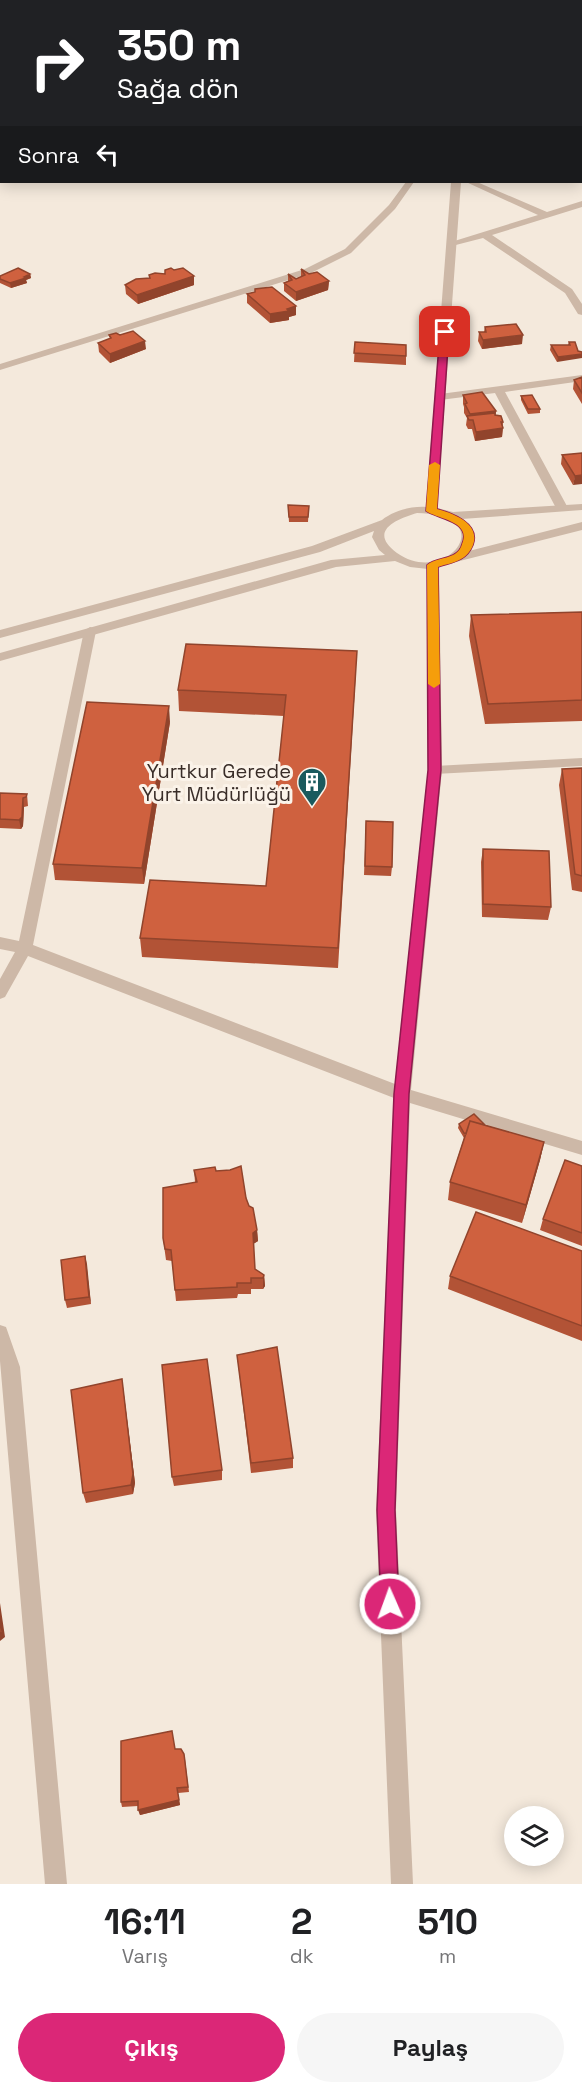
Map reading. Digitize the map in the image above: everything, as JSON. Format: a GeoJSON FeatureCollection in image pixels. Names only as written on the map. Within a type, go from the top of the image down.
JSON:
{"type":"FeatureCollection","features":[{"type":"Feature","properties":{"kind":"street"},"geometry":{"type":"LineString","coordinates":[[431,511],[456,183]]}},
{"type":"Feature","properties":{"kind":"street"},"geometry":{"type":"LineString","coordinates":[[473,183],[546,215]]}},
{"type":"Feature","properties":{"kind":"street"},"geometry":{"type":"LineString","coordinates":[[451,244],[582,204]]}},
{"type":"Feature","properties":{"kind":"street"},"geometry":{"type":"LineString","coordinates":[[483,234],[569,291],[582,312]]}},
{"type":"Feature","properties":{"kind":"street"},"geometry":{"type":"LineString","coordinates":[[440,397],[582,378]]}},
{"type":"Feature","properties":{"kind":"street"},"geometry":{"type":"LineString","coordinates":[[498,389],[562,508]]}},
{"type":"Feature","properties":{"kind":"street"},"geometry":{"type":"LineString","coordinates":[[0,634],[316,549],[383,523],[404,512],[431,511],[450,516],[582,507]]}},
{"type":"Feature","properties":{"kind":"street"},"geometry":{"type":"LineString","coordinates":[[450,516],[468,531],[469,540],[466,549],[459,557]]}},
{"type":"Feature","properties":{"kind":"street"},"geometry":{"type":"LineString","coordinates":[[383,523],[378,532],[378,541],[384,550],[394,558],[412,564],[433,565],[582,526]]}},
{"type":"Feature","properties":{"kind":"street"},"geometry":{"type":"LineString","coordinates":[[0,657],[335,562],[394,558]]}},
{"type":"Feature","properties":{"kind":"street"},"geometry":{"type":"LineString","coordinates":[[402,1884],[386,1510],[402,1094],[435,770],[433,565]]}},
{"type":"Feature","properties":{"kind":"street"},"geometry":{"type":"LineString","coordinates":[[0,993],[25,948],[90,631]]}},
{"type":"Feature","properties":{"kind":"street"},"geometry":{"type":"LineString","coordinates":[[0,943],[25,948],[402,1094],[582,1148]]}},
{"type":"Feature","properties":{"kind":"street"},"geometry":{"type":"LineString","coordinates":[[0,1333],[11,1367],[56,1884]]}},
{"type":"Feature","properties":{"kind":"lane"},"geometry":{"type":"LineString","coordinates":[[0,367],[308,271],[348,252],[392,207],[409,183]]}},
{"type":"Feature","properties":{"kind":"lane"},"geometry":{"type":"LineString","coordinates":[[435,770],[582,762]]}},
{"type":"Feature","properties":{"kind":"building"},"geometry":{"type":"Polygon","coordinates":[[[18,268],[30,274],[24,277],[26,278],[10,283],[0,279],[0,276],[18,268]]]}},
{"type":"Feature","properties":{"kind":"building"},"geometry":{"type":"Polygon","coordinates":[[[171,268],[174,270],[183,268],[194,276],[137,295],[125,285],[136,279],[150,278],[149,275],[155,273],[165,274],[165,270],[171,268]]]}},
{"type":"Feature","properties":{"kind":"building"},"geometry":{"type":"Polygon","coordinates":[[[301,269],[309,274],[317,272],[329,281],[296,292],[284,283],[292,280],[288,274],[296,279],[305,275],[301,269]]]}},
{"type":"Feature","properties":{"kind":"building"},"geometry":{"type":"Polygon","coordinates":[[[272,287],[296,306],[287,309],[289,311],[270,314],[247,294],[255,292],[255,289],[272,287]]]}},
{"type":"Feature","properties":{"kind":"building"},"geometry":{"type":"Polygon","coordinates":[[[516,324],[523,335],[483,340],[479,332],[486,332],[485,327],[516,324]]]}},
{"type":"Feature","properties":{"kind":"building"},"geometry":{"type":"Polygon","coordinates":[[[133,331],[145,341],[110,354],[98,343],[111,338],[109,335],[116,333],[120,335],[133,331]]]}},
{"type":"Feature","properties":{"kind":"building"},"geometry":{"type":"Polygon","coordinates":[[[355,342],[406,345],[406,356],[354,353],[355,342]]]}},
{"type":"Feature","properties":{"kind":"building"},"geometry":{"type":"Polygon","coordinates":[[[569,342],[575,342],[578,351],[582,354],[558,357],[551,345],[570,345],[569,342]]]}},
{"type":"Feature","properties":{"kind":"building"},"geometry":{"type":"Polygon","coordinates":[[[582,377],[582,393],[574,380],[582,377]]]}},
{"type":"Feature","properties":{"kind":"building"},"geometry":{"type":"Polygon","coordinates":[[[482,392],[496,411],[470,414],[463,395],[482,392]]]}},
{"type":"Feature","properties":{"kind":"building"},"geometry":{"type":"Polygon","coordinates":[[[532,395],[540,409],[528,409],[521,396],[532,395]]]}},
{"type":"Feature","properties":{"kind":"building"},"geometry":{"type":"Polygon","coordinates":[[[495,413],[501,416],[503,428],[476,432],[473,420],[469,420],[467,416],[495,413]]]}},
{"type":"Feature","properties":{"kind":"building"},"geometry":{"type":"Polygon","coordinates":[[[582,453],[582,475],[575,476],[562,455],[582,453]]]}},
{"type":"Feature","properties":{"kind":"building"},"geometry":{"type":"Polygon","coordinates":[[[288,505],[309,506],[308,517],[289,517],[288,505]]]}},
{"type":"Feature","properties":{"kind":"building"},"geometry":{"type":"Polygon","coordinates":[[[582,612],[582,700],[488,704],[471,615],[582,612]]]}},
{"type":"Feature","properties":{"kind":"building","name":"Yurtkur Gerede Yurt Müdürlüğü"},"geometry":{"type":"Polygon","coordinates":[[[186,644],[357,651],[338,948],[140,938],[150,880],[266,886],[286,695],[178,690],[186,644]]]}},
{"type":"Feature","properties":{"kind":"building"},"geometry":{"type":"Polygon","coordinates":[[[87,702],[169,706],[142,868],[53,864],[87,702]]]}},
{"type":"Feature","properties":{"kind":"building"},"geometry":{"type":"Polygon","coordinates":[[[582,768],[582,876],[575,874],[562,769],[582,768]]]}},
{"type":"Feature","properties":{"kind":"building"},"geometry":{"type":"Polygon","coordinates":[[[0,793],[27,794],[23,798],[22,817],[19,820],[0,819],[0,793]]]}},
{"type":"Feature","properties":{"kind":"building"},"geometry":{"type":"Polygon","coordinates":[[[366,821],[393,822],[392,867],[365,866],[366,821]]]}},
{"type":"Feature","properties":{"kind":"building"},"geometry":{"type":"Polygon","coordinates":[[[483,849],[549,851],[551,907],[483,904],[483,849]]]}},
{"type":"Feature","properties":{"kind":"building"},"geometry":{"type":"Polygon","coordinates":[[[474,1114],[485,1125],[470,1121],[466,1134],[459,1124],[474,1114]]]}},
{"type":"Feature","properties":{"kind":"building"},"geometry":{"type":"Polygon","coordinates":[[[470,1121],[544,1142],[526,1205],[450,1182],[470,1121]]]}},
{"type":"Feature","properties":{"kind":"building"},"geometry":{"type":"Polygon","coordinates":[[[565,1160],[582,1166],[582,1233],[543,1219],[565,1160]]]}},
{"type":"Feature","properties":{"kind":"building"},"geometry":{"type":"Polygon","coordinates":[[[241,1166],[246,1198],[249,1206],[253,1208],[257,1230],[253,1233],[255,1269],[264,1275],[263,1278],[251,1278],[251,1283],[237,1283],[237,1287],[175,1290],[171,1250],[165,1249],[163,1238],[163,1188],[197,1182],[194,1170],[215,1167],[216,1171],[230,1170],[241,1166]]]}},
{"type":"Feature","properties":{"kind":"building"},"geometry":{"type":"Polygon","coordinates":[[[476,1212],[582,1251],[582,1326],[450,1276],[476,1212]]]}},
{"type":"Feature","properties":{"kind":"building"},"geometry":{"type":"Polygon","coordinates":[[[85,1256],[89,1297],[65,1300],[61,1260],[85,1256]]]}},
{"type":"Feature","properties":{"kind":"building"},"geometry":{"type":"Polygon","coordinates":[[[277,1347],[293,1458],[251,1463],[237,1355],[277,1347]]]}},
{"type":"Feature","properties":{"kind":"building"},"geometry":{"type":"Polygon","coordinates":[[[207,1359],[222,1470],[172,1477],[162,1365],[207,1359]]]}},
{"type":"Feature","properties":{"kind":"building"},"geometry":{"type":"Polygon","coordinates":[[[122,1379],[133,1474],[131,1485],[83,1493],[71,1390],[122,1379]]]}},
{"type":"Feature","properties":{"kind":"building"},"geometry":{"type":"Polygon","coordinates":[[[172,1731],[175,1749],[181,1749],[184,1754],[188,1787],[177,1788],[179,1800],[138,1810],[138,1801],[121,1802],[121,1741],[172,1731]]]}},
{"type":"Feature","properties":{"kind":"slow traffic"},"geometry":{"type":"LineString","coordinates":[[434,684],[433,565],[459,557],[466,549],[469,540],[468,531],[460,522],[450,516],[431,511],[435,465]]}},
{"type":"Feature","properties":{"kind":"place","name":"Yurtkur Gerede Yurt Müdürlüğü"},"geometry":{"type":"Point","coordinates":[312,808]}},
{"type":"Feature","properties":{"kind":"route"},"geometry":{"type":"LineString","coordinates":[[390,1604],[386,1510],[402,1094],[435,770],[433,565],[459,557],[466,549],[469,540],[468,531],[460,522],[450,516],[431,511],[445,332]]}}]}
